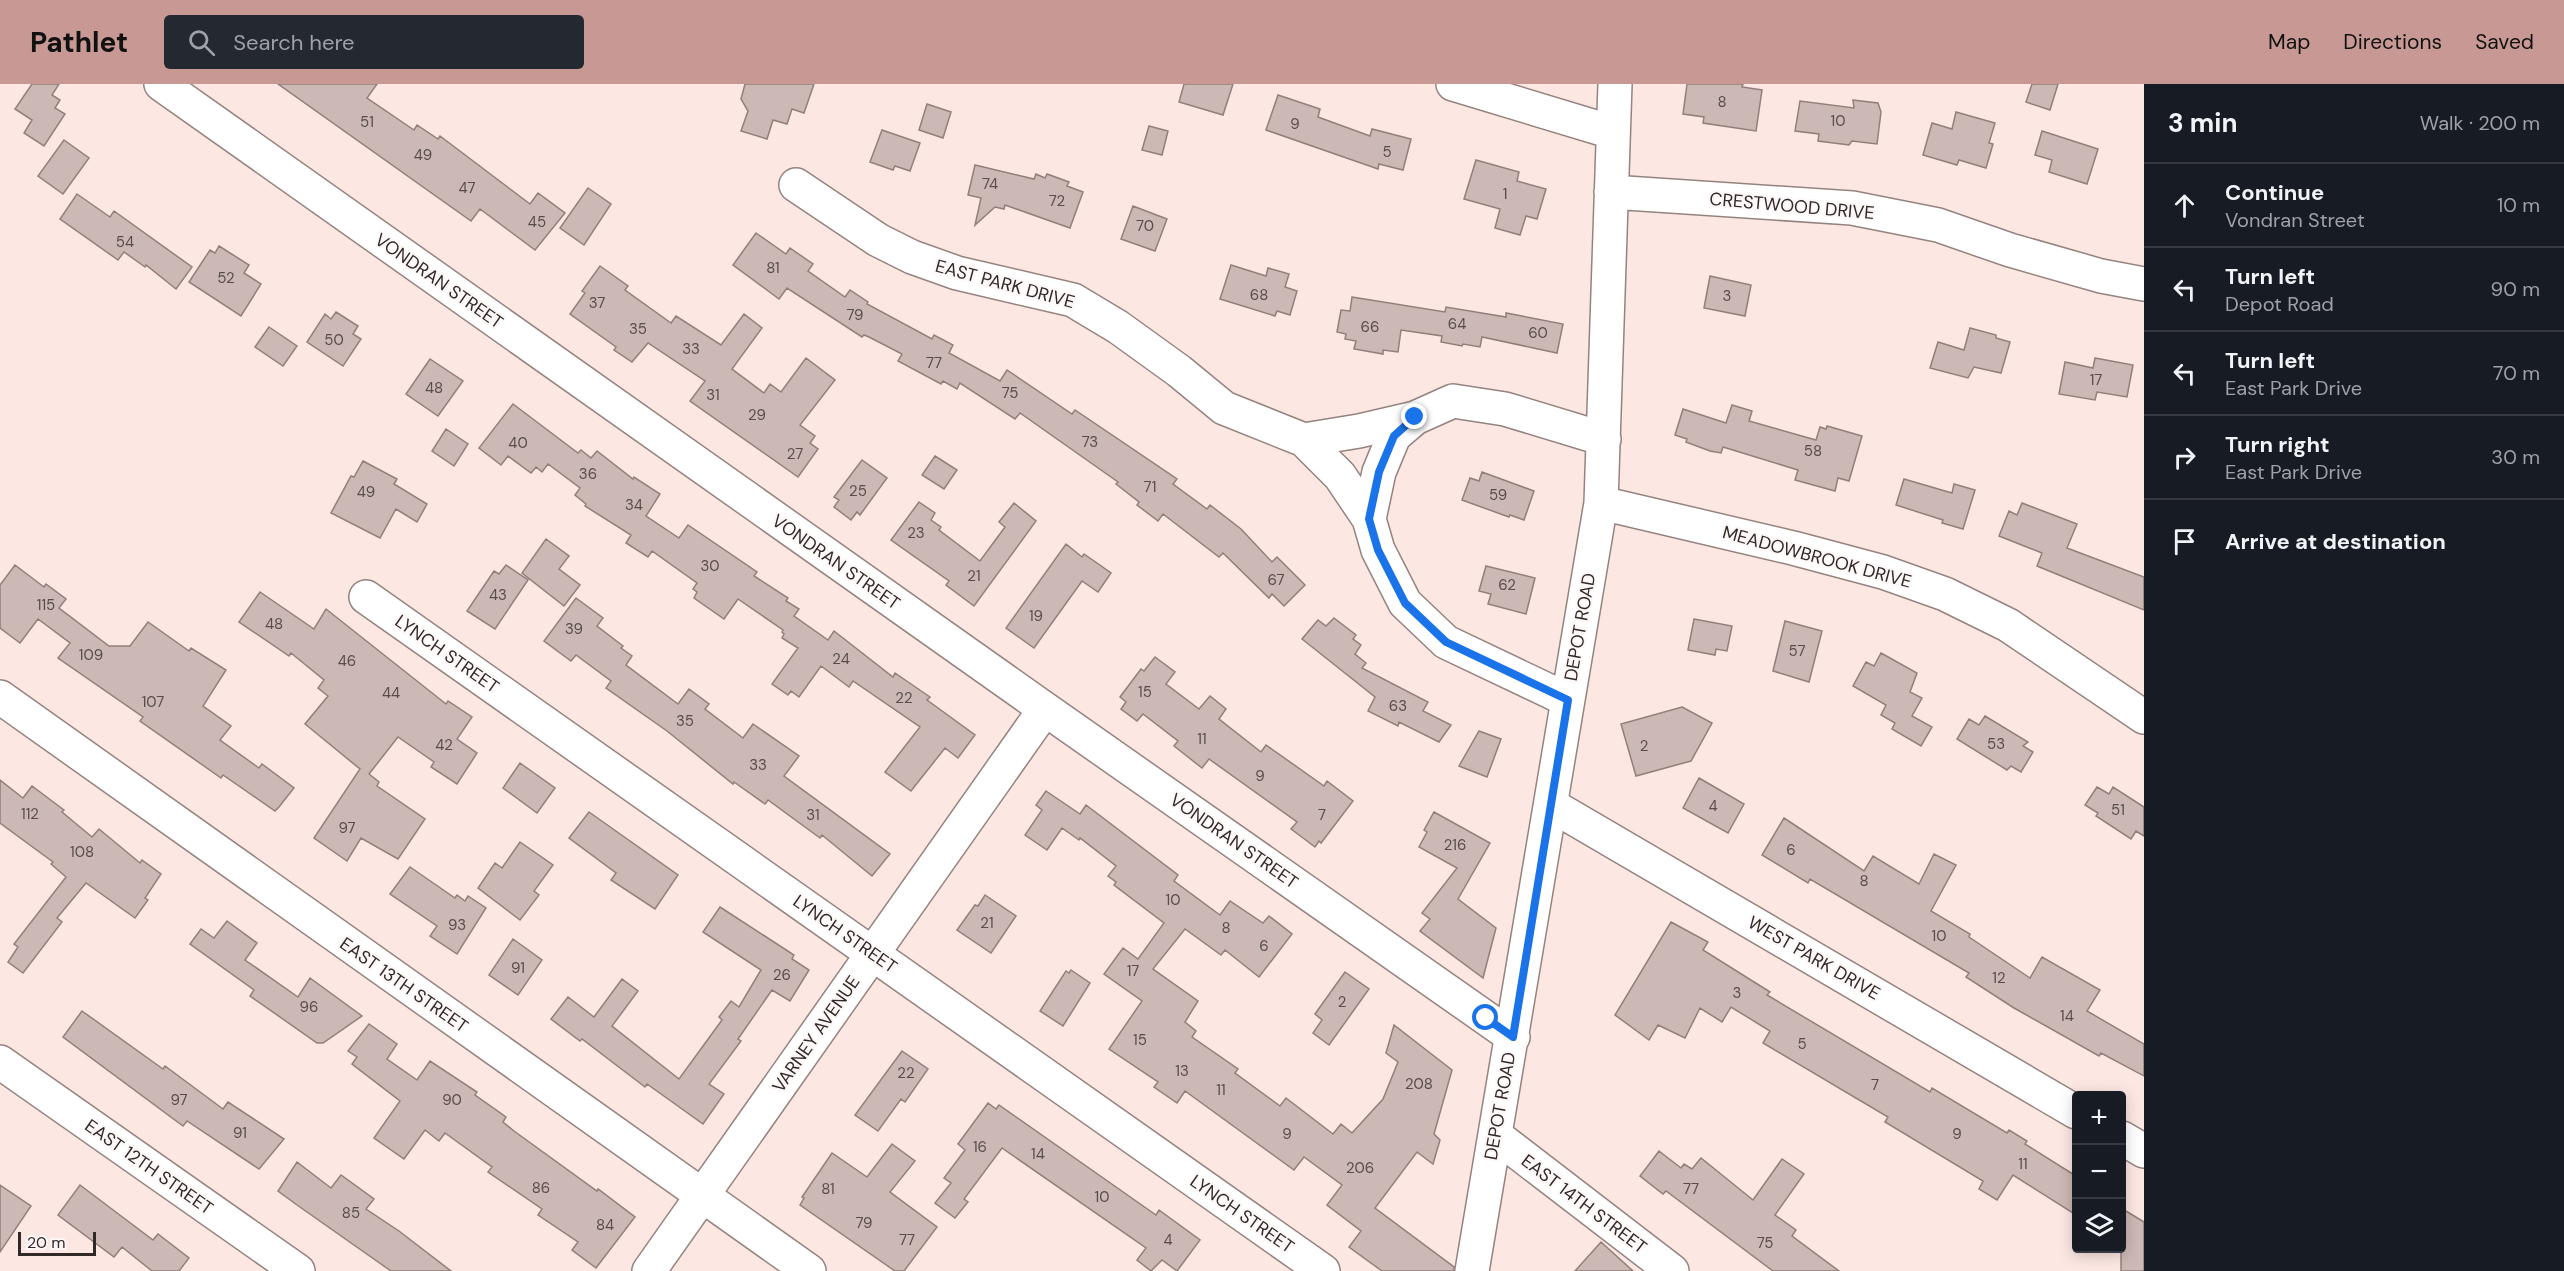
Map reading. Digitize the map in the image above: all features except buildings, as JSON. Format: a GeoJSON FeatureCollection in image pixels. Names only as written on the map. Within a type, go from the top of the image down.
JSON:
{"type":"FeatureCollection","features":[{"type":"Feature","properties":{"kind":"street","name":"VONDRAN STREET"},"geometry":{"type":"LineString","coordinates":[[161,84],[1513,1037]]}},
{"type":"Feature","properties":{"kind":"street"},"geometry":{"type":"LineString","coordinates":[[1453,84],[1612,132]]}},
{"type":"Feature","properties":{"kind":"street","name":"DEPOT ROAD"},"geometry":{"type":"LineString","coordinates":[[1472,1271],[1601,503],[1615,84]]}},
{"type":"Feature","properties":{"kind":"street","name":"EAST PARK DRIVE"},"geometry":{"type":"LineString","coordinates":[[796,184],[878,240],[912,257],[957,273],[1073,300],[1118,327],[1179,371],[1224,408],[1304,440],[1340,476],[1369,519],[1378,550],[1405,603],[1446,642],[1568,700]]}},
{"type":"Feature","properties":{"kind":"street","name":"CRESTWOOD DRIVE"},"geometry":{"type":"LineString","coordinates":[[1611,192],[1852,208],[1938,225],[2010,250],[2101,276],[2144,284]]}},
{"type":"Feature","properties":{"kind":"street","name":"EAST PARK DRIVE"},"geometry":{"type":"LineString","coordinates":[[1304,440],[1359,431],[1415,417],[1453,402],[1505,409],[1604,439]]}},
{"type":"Feature","properties":{"kind":"street","name":"EAST PARK DRIVE"},"geometry":{"type":"LineString","coordinates":[[1369,519],[1379,472],[1394,436],[1415,417]]}},
{"type":"Feature","properties":{"kind":"street","name":"MEADOWBROOK DRIVE"},"geometry":{"type":"LineString","coordinates":[[1601,503],[1861,566],[1945,594],[2008,625],[2144,717]]}},
{"type":"Feature","properties":{"kind":"street","name":"LYNCH STREET"},"geometry":{"type":"LineString","coordinates":[[366,597],[1323,1271]]}},
{"type":"Feature","properties":{"kind":"street","name":"EAST 13TH STREET"},"geometry":{"type":"LineString","coordinates":[[0,697],[809,1271]]}},
{"type":"Feature","properties":{"kind":"street","name":"VARNEY AVENUE"},"geometry":{"type":"LineString","coordinates":[[649,1271],[1045,709]]}},
{"type":"Feature","properties":{"kind":"street","name":"WEST PARK DRIVE"},"geometry":{"type":"LineString","coordinates":[[1551,805],[2072,1110]]}},
{"type":"Feature","properties":{"kind":"street","name":"EAST 12TH STREET"},"geometry":{"type":"LineString","coordinates":[[0,1062],[298,1271]]}},
{"type":"Feature","properties":{"kind":"street","name":"EAST 14TH STREET"},"geometry":{"type":"LineString","coordinates":[[1495,1136],[1672,1271]]}},
{"type":"Feature","properties":{"kind":"street"},"geometry":{"type":"LineString","coordinates":[[2126,1141],[2144,1151]]}},
{"type":"Feature","properties":{"kind":"route"},"geometry":{"type":"LineString","coordinates":[[1415,417],[1394,436],[1379,472],[1369,519],[1378,550],[1405,603],[1446,642],[1568,700],[1513,1037],[1486,1018]]}}]}
